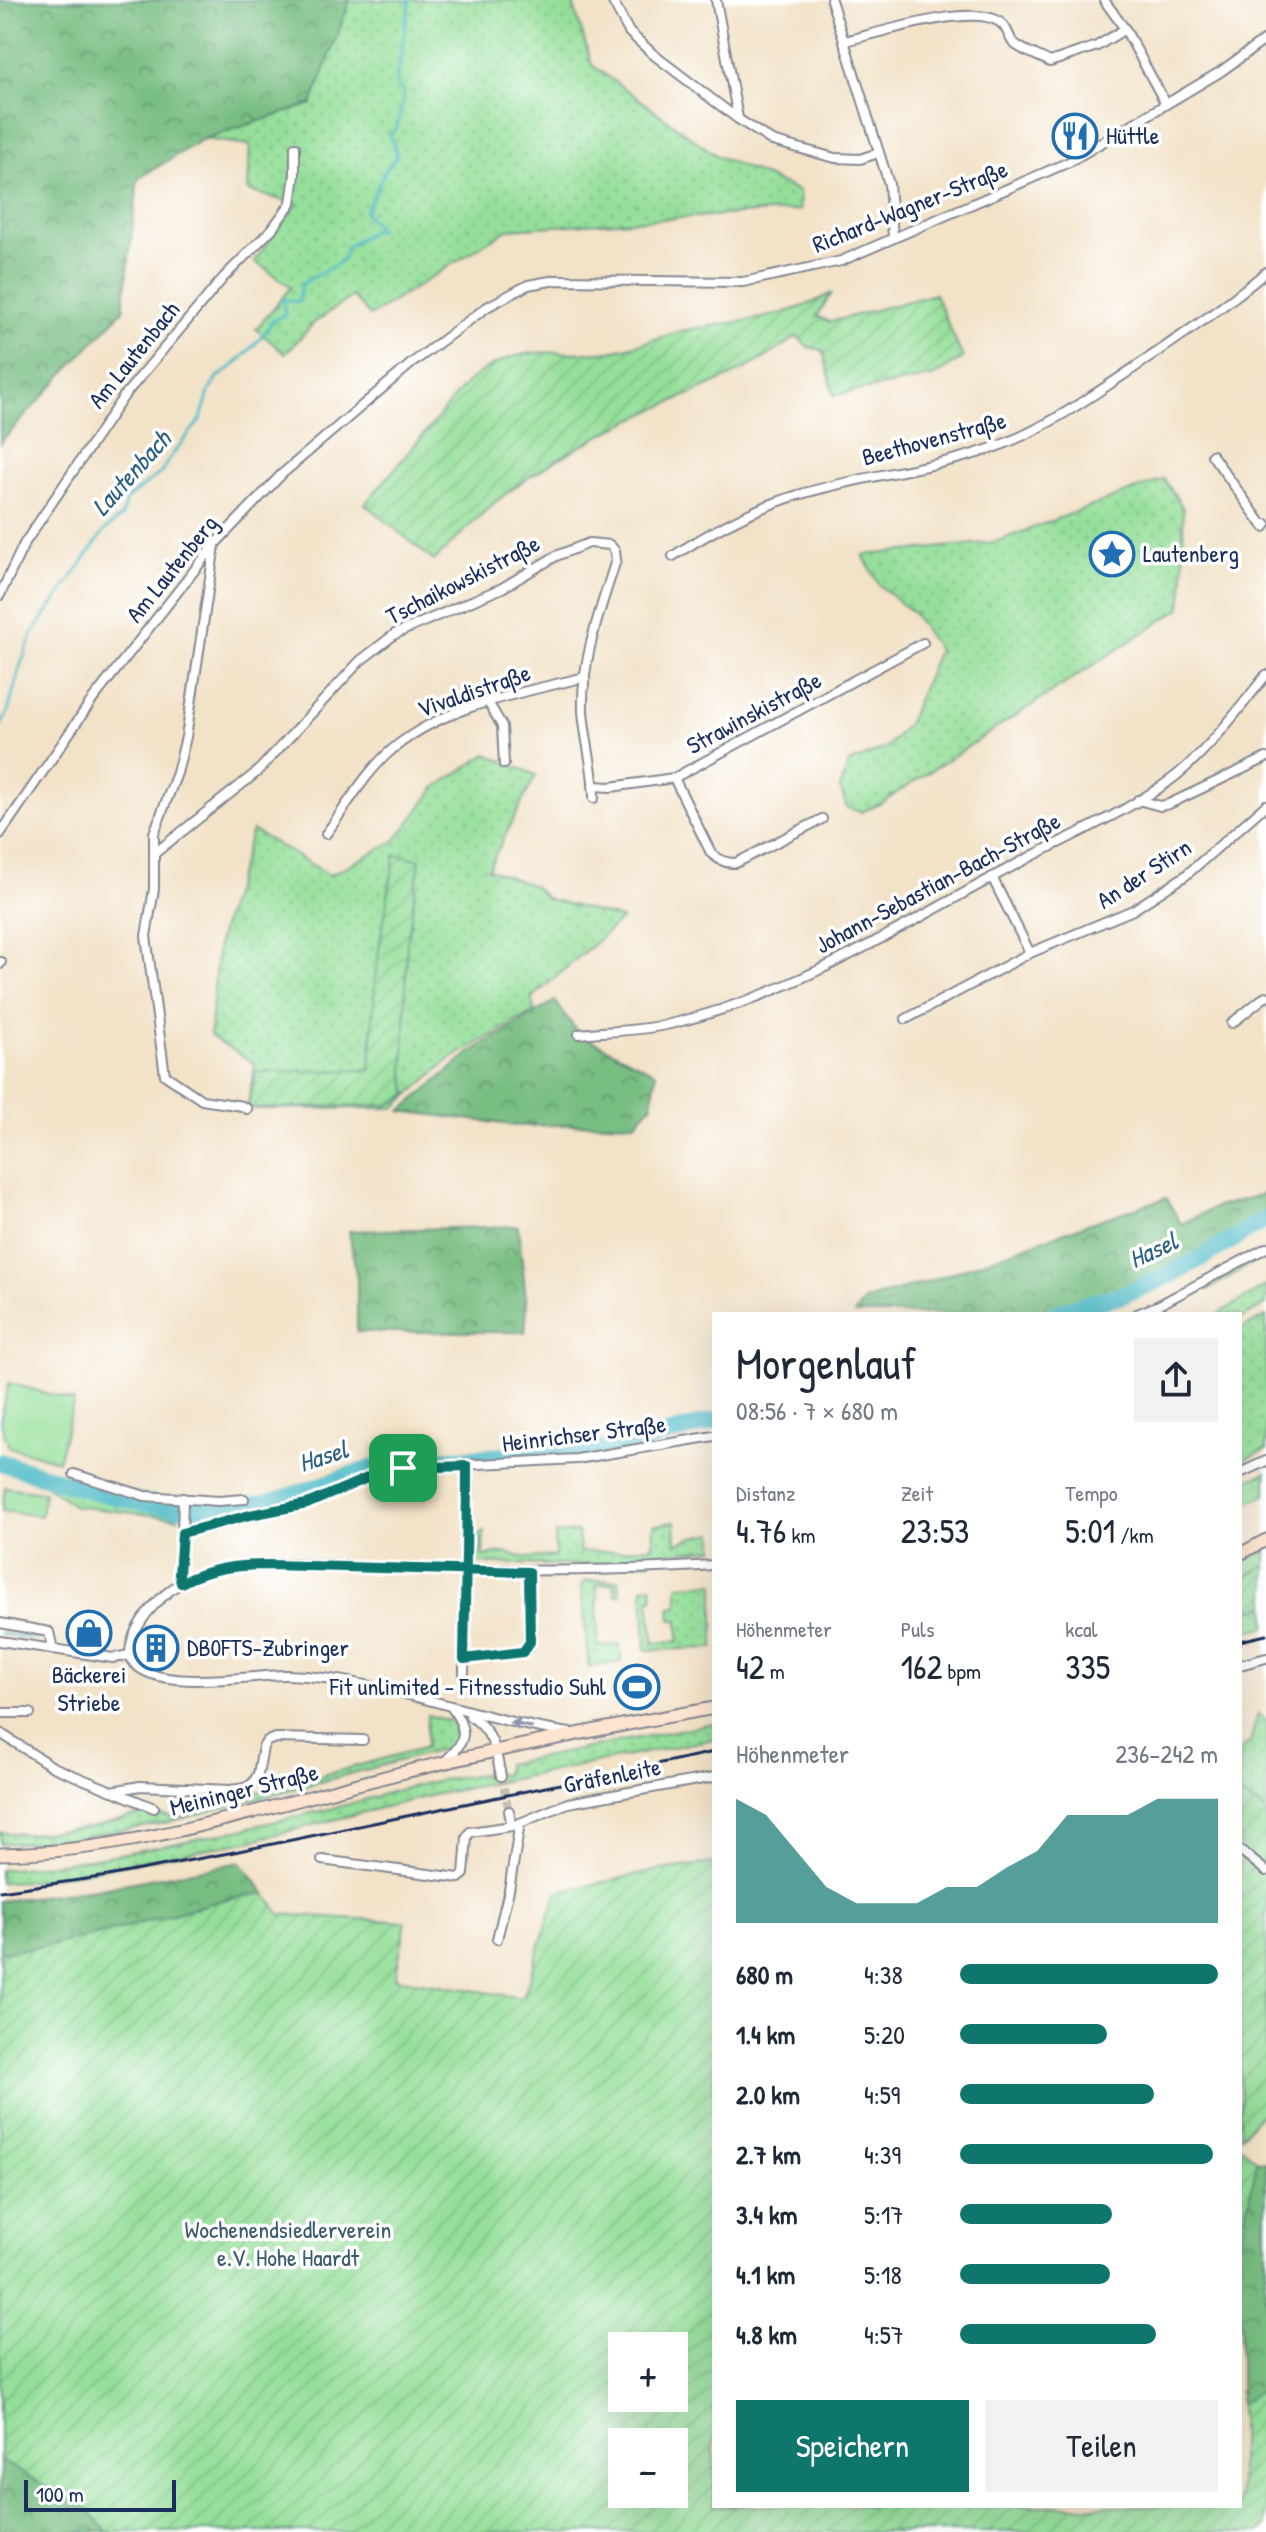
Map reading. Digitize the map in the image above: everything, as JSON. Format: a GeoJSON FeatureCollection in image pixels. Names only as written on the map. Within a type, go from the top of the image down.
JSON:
{"type":"FeatureCollection","features":[{"type":"Feature","properties":{"kind":"main road"},"geometry":{"type":"LineString","coordinates":[[1242,1553],[1266,1540]]}},
{"type":"Feature","properties":{"kind":"main road","name":"Meininger Straße"},"geometry":{"type":"LineString","coordinates":[[0,1854],[38,1853],[137,1840],[496,1751],[712,1708]]}},
{"type":"Feature","properties":{"kind":"street"},"geometry":{"type":"LineString","coordinates":[[612,0],[629,32],[646,47],[738,119],[772,141],[835,158],[860,159],[878,153]]}},
{"type":"Feature","properties":{"kind":"street"},"geometry":{"type":"LineString","coordinates":[[716,0],[738,119]]}},
{"type":"Feature","properties":{"kind":"street"},"geometry":{"type":"LineString","coordinates":[[831,0],[889,184],[893,237]]}},
{"type":"Feature","properties":{"kind":"street"},"geometry":{"type":"LineString","coordinates":[[1104,0],[1125,29],[1166,104]]}},
{"type":"Feature","properties":{"kind":"street"},"geometry":{"type":"LineString","coordinates":[[845,41],[939,18],[980,16],[995,19],[1005,26],[1013,43],[1050,62],[1097,46],[1125,29]]}},
{"type":"Feature","properties":{"kind":"street","name":"Richard-Wagner-Straße"},"geometry":{"type":"LineString","coordinates":[[412,363],[487,307],[528,285],[556,280],[743,282],[831,265],[1069,162],[1220,72],[1266,39]]}},
{"type":"Feature","properties":{"kind":"street","name":"Am Lautenbach"},"geometry":{"type":"LineString","coordinates":[[0,595],[24,544],[124,396],[224,277],[272,229],[291,203],[295,147]]}},
{"type":"Feature","properties":{"kind":"street","name":"Beethovenstraße"},"geometry":{"type":"LineString","coordinates":[[673,556],[718,528],[795,495],[951,460],[1019,437],[1068,411],[1172,342],[1237,297],[1266,272]]}},
{"type":"Feature","properties":{"kind":"street","name":"Am Lautenberg"},"geometry":{"type":"LineString","coordinates":[[0,834],[90,703],[215,544],[282,474],[412,363]]}},
{"type":"Feature","properties":{"kind":"street"},"geometry":{"type":"LineString","coordinates":[[1212,455],[1264,527],[1266,524]]}},
{"type":"Feature","properties":{"kind":"street","name":"Tschaikowskistraße"},"geometry":{"type":"LineString","coordinates":[[155,853],[257,772],[360,661],[395,634],[502,588],[556,556],[589,543],[610,545],[615,551],[616,560],[585,677],[583,710],[594,798]]}},
{"type":"Feature","properties":{"kind":"street"},"geometry":{"type":"LineString","coordinates":[[215,544],[186,737],[177,773],[154,833],[154,889],[146,936],[165,1075],[202,1100],[247,1109]]}},
{"type":"Feature","properties":{"kind":"street","name":"Strawinskistraße"},"geometry":{"type":"LineString","coordinates":[[593,786],[611,787],[674,778],[923,643]]}},
{"type":"Feature","properties":{"kind":"street","name":"Johann-Sebastian-Bach-Straße"},"geometry":{"type":"LineString","coordinates":[[579,1034],[669,1024],[800,980],[1138,800],[1177,774],[1234,717],[1266,675]]}},
{"type":"Feature","properties":{"kind":"street","name":"Vivaldistraße"},"geometry":{"type":"LineString","coordinates":[[326,834],[386,755],[418,731],[438,720],[488,702],[585,677]]}},
{"type":"Feature","properties":{"kind":"street"},"geometry":{"type":"LineString","coordinates":[[488,702],[502,726],[504,764]]}},
{"type":"Feature","properties":{"kind":"street","name":"An der Stirn"},"geometry":{"type":"LineString","coordinates":[[1138,800],[1160,806],[1169,804],[1266,758]]}},
{"type":"Feature","properties":{"kind":"street"},"geometry":{"type":"LineString","coordinates":[[674,778],[711,853],[718,860],[728,863],[736,863],[822,819]]}},
{"type":"Feature","properties":{"kind":"street","name":"An der Stirn"},"geometry":{"type":"LineString","coordinates":[[906,1019],[1030,953],[1133,910],[1185,876],[1266,805]]}},
{"type":"Feature","properties":{"kind":"street"},"geometry":{"type":"LineString","coordinates":[[992,877],[1030,953]]}},
{"type":"Feature","properties":{"kind":"street"},"geometry":{"type":"LineString","coordinates":[[1232,1023],[1266,996]]}},
{"type":"Feature","properties":{"kind":"street"},"geometry":{"type":"LineString","coordinates":[[1142,1312],[1266,1248]]}},
{"type":"Feature","properties":{"kind":"street","name":"Heinrichser Straße"},"geometry":{"type":"LineString","coordinates":[[182,1533],[307,1504],[381,1472],[403,1468],[577,1459],[712,1436]]}},
{"type":"Feature","properties":{"kind":"street"},"geometry":{"type":"LineString","coordinates":[[1242,1472],[1266,1461]]}},
{"type":"Feature","properties":{"kind":"street"},"geometry":{"type":"LineString","coordinates":[[464,1674],[467,1466]]}},
{"type":"Feature","properties":{"kind":"street"},"geometry":{"type":"LineString","coordinates":[[74,1474],[145,1496],[244,1499]]}},
{"type":"Feature","properties":{"kind":"street"},"geometry":{"type":"LineString","coordinates":[[181,1583],[183,1498]]}},
{"type":"Feature","properties":{"kind":"street"},"geometry":{"type":"LineString","coordinates":[[0,1641],[113,1658],[130,1655],[133,1639],[154,1605],[181,1583],[211,1570],[247,1565],[529,1572],[712,1565]]}},
{"type":"Feature","properties":{"kind":"street"},"geometry":{"type":"LineString","coordinates":[[464,1659],[523,1652],[528,1648],[529,1572]]}},
{"type":"Feature","properties":{"kind":"street"},"geometry":{"type":"LineString","coordinates":[[0,1623],[49,1632],[53,1649]]}},
{"type":"Feature","properties":{"kind":"street","name":"Meininger Straße"},"geometry":{"type":"LineString","coordinates":[[130,1655],[139,1668],[176,1679],[201,1681],[288,1675],[319,1678],[408,1695],[521,1725],[581,1735]]}},
{"type":"Feature","properties":{"kind":"street"},"geometry":{"type":"LineString","coordinates":[[1242,1664],[1266,1658]]}},
{"type":"Feature","properties":{"kind":"street"},"geometry":{"type":"LineString","coordinates":[[444,1763],[458,1749],[463,1738],[461,1721],[452,1708]]}},
{"type":"Feature","properties":{"kind":"street","name":"Meininger Straße"},"geometry":{"type":"LineString","coordinates":[[462,1711],[484,1726],[496,1751]]}},
{"type":"Feature","properties":{"kind":"street"},"geometry":{"type":"LineString","coordinates":[[0,1713],[30,1713]]}},
{"type":"Feature","properties":{"kind":"street"},"geometry":{"type":"LineString","coordinates":[[0,1733],[53,1767],[154,1808]]}},
{"type":"Feature","properties":{"kind":"street"},"geometry":{"type":"LineString","coordinates":[[112,1791],[140,1786],[245,1788],[253,1783],[258,1774],[267,1741],[276,1738],[363,1740]]}},
{"type":"Feature","properties":{"kind":"street"},"geometry":{"type":"LineString","coordinates":[[496,1751],[501,1776]]}},
{"type":"Feature","properties":{"kind":"street","name":"Gräfenleite"},"geometry":{"type":"LineString","coordinates":[[322,1860],[459,1878],[464,1874],[470,1832],[516,1824],[568,1803],[712,1777]]}},
{"type":"Feature","properties":{"kind":"street"},"geometry":{"type":"LineString","coordinates":[[497,1939],[509,1890],[516,1824],[509,1811]]}},
{"type":"Feature","properties":{"kind":"street"},"geometry":{"type":"LineString","coordinates":[[1242,1852],[1266,1871]]}},
{"type":"Feature","properties":{"kind":"green space"},"geometry":{"type":"Polygon","coordinates":[[[0,0],[350,0],[312,104],[203,139],[138,179],[123,310],[0,443],[0,0]]]}},
{"type":"Feature","properties":{"kind":"green space"},"geometry":{"type":"Polygon","coordinates":[[[350,0],[572,0],[592,65],[717,156],[799,191],[800,210],[508,229],[370,316],[352,296],[314,323],[285,354],[256,329],[291,287],[254,261],[297,204],[248,191],[250,145],[203,139],[312,104],[350,0]]]}},
{"type":"Feature","properties":{"kind":"green space"},"geometry":{"type":"Polygon","coordinates":[[[832,293],[817,316],[830,322],[935,294],[963,358],[932,377],[834,395],[823,350],[808,347],[797,336],[754,364],[634,419],[549,464],[492,505],[434,561],[365,504],[462,388],[499,362],[530,353],[592,353],[620,349],[686,330],[777,315],[832,293]]]}},
{"type":"Feature","properties":{"kind":"green space"},"geometry":{"type":"Polygon","coordinates":[[[1164,479],[1183,508],[1181,608],[880,804],[861,812],[847,808],[840,788],[849,763],[886,748],[908,723],[938,650],[913,613],[879,585],[863,555],[995,542],[1164,479]]]}},
{"type":"Feature","properties":{"kind":"green space"},"geometry":{"type":"Polygon","coordinates":[[[487,754],[536,775],[488,869],[534,886],[546,898],[622,919],[532,998],[534,1011],[449,1060],[394,1108],[247,1109],[255,1064],[210,1036],[218,941],[252,830],[330,875],[395,841],[436,787],[487,754]]]}},
{"type":"Feature","properties":{"kind":"green space"},"geometry":{"type":"Polygon","coordinates":[[[395,855],[420,859],[407,943],[404,1073],[408,1095],[388,1105],[247,1109],[256,1072],[370,1070],[376,968],[395,855]]]}},
{"type":"Feature","properties":{"kind":"green space"},"geometry":{"type":"Polygon","coordinates":[[[555,1001],[579,1034],[656,1073],[652,1105],[635,1123],[520,1126],[401,1111],[471,1052],[555,1001]]]}},
{"type":"Feature","properties":{"kind":"green space"},"geometry":{"type":"Polygon","coordinates":[[[1266,1193],[1266,1219],[1181,1269],[1118,1296],[1060,1312],[856,1312],[865,1300],[927,1282],[1166,1198],[1181,1224],[1214,1208],[1266,1193]]]}},
{"type":"Feature","properties":{"kind":"green space"},"geometry":{"type":"Polygon","coordinates":[[[518,1226],[527,1307],[525,1332],[357,1332],[357,1279],[349,1231],[518,1226]]]}},
{"type":"Feature","properties":{"kind":"green space"},"geometry":{"type":"Polygon","coordinates":[[[1266,1250],[1266,1255],[1208,1290],[1207,1282],[1266,1250]]]}},
{"type":"Feature","properties":{"kind":"green space"},"geometry":{"type":"Polygon","coordinates":[[[1266,1286],[1266,1305],[1242,1318],[1242,1312],[1221,1312],[1266,1286]]]}},
{"type":"Feature","properties":{"kind":"green space"},"geometry":{"type":"Polygon","coordinates":[[[1266,1316],[1266,1450],[1242,1460],[1242,1329],[1266,1316]]]}},
{"type":"Feature","properties":{"kind":"green space"},"geometry":{"type":"Polygon","coordinates":[[[9,1383],[74,1401],[58,1461],[9,1447],[0,1421],[9,1383]]]}},
{"type":"Feature","properties":{"kind":"green space"},"geometry":{"type":"Polygon","coordinates":[[[0,1455],[128,1494],[130,1498],[177,1503],[178,1518],[74,1506],[46,1485],[0,1469],[0,1455]]]}},
{"type":"Feature","properties":{"kind":"green space"},"geometry":{"type":"Polygon","coordinates":[[[1266,1472],[1266,1495],[1242,1504],[1242,1483],[1266,1472]]]}},
{"type":"Feature","properties":{"kind":"green space"},"geometry":{"type":"Polygon","coordinates":[[[5,1487],[44,1492],[41,1516],[2,1511],[5,1487]]]}},
{"type":"Feature","properties":{"kind":"green space"},"geometry":{"type":"Polygon","coordinates":[[[254,1513],[199,1526],[188,1516],[254,1513]]]}},
{"type":"Feature","properties":{"kind":"green space"},"geometry":{"type":"Polygon","coordinates":[[[675,1522],[676,1544],[712,1533],[712,1549],[652,1554],[652,1562],[558,1565],[470,1563],[470,1552],[481,1552],[481,1539],[473,1537],[484,1532],[483,1556],[504,1553],[528,1558],[555,1556],[555,1534],[578,1532],[580,1552],[653,1546],[654,1525],[675,1522]]]}},
{"type":"Feature","properties":{"kind":"green space"},"geometry":{"type":"Polygon","coordinates":[[[1266,1550],[1266,1565],[1242,1579],[1242,1563],[1266,1550]]]}},
{"type":"Feature","properties":{"kind":"green space"},"geometry":{"type":"Polygon","coordinates":[[[1266,1565],[1266,1606],[1248,1611],[1242,1579],[1266,1565]]]}},
{"type":"Feature","properties":{"kind":"green space"},"geometry":{"type":"Polygon","coordinates":[[[619,1580],[620,1595],[615,1595],[614,1583],[597,1585],[598,1646],[620,1645],[621,1662],[589,1667],[581,1586],[586,1581],[619,1580]]]}},
{"type":"Feature","properties":{"kind":"green space"},"geometry":{"type":"Polygon","coordinates":[[[712,1583],[712,1648],[646,1650],[643,1587],[652,1586],[653,1599],[649,1599],[654,1643],[679,1641],[678,1620],[671,1620],[670,1607],[678,1606],[678,1585],[712,1583]]]}},
{"type":"Feature","properties":{"kind":"green space"},"geometry":{"type":"Polygon","coordinates":[[[1242,1589],[1248,1611],[1266,1606],[1266,1627],[1242,1632],[1242,1589]]]}},
{"type":"Feature","properties":{"kind":"green space"},"geometry":{"type":"Polygon","coordinates":[[[1258,1713],[1266,1721],[1266,1811],[1242,1796],[1242,1748],[1250,1742],[1258,1713]]]}},
{"type":"Feature","properties":{"kind":"green space"},"geometry":{"type":"Polygon","coordinates":[[[427,1715],[450,1721],[455,1726],[455,1746],[165,1823],[61,1840],[0,1844],[0,1832],[26,1834],[91,1827],[147,1813],[181,1818],[197,1814],[196,1807],[426,1747],[427,1715]]]}},
{"type":"Feature","properties":{"kind":"green space"},"geometry":{"type":"Polygon","coordinates":[[[712,1723],[712,1739],[433,1795],[253,1840],[31,1881],[0,1882],[0,1870],[82,1860],[204,1837],[439,1780],[485,1774],[505,1775],[506,1764],[712,1723]]]}},
{"type":"Feature","properties":{"kind":"green space"},"geometry":{"type":"Polygon","coordinates":[[[1242,1796],[1266,1811],[1266,2110],[1242,2134],[1242,1796]]]}},
{"type":"Feature","properties":{"kind":"green space"},"geometry":{"type":"Polygon","coordinates":[[[241,1862],[265,1893],[212,1903],[78,1939],[0,1952],[0,1901],[96,1889],[241,1862]]]}},
{"type":"Feature","properties":{"kind":"green space","name":"Wochenendsiedlerverein e.V. Hohe Haardt"},"geometry":{"type":"Polygon","coordinates":[[[712,1863],[712,2508],[1242,2508],[1242,2404],[1266,2387],[1266,2526],[1260,2532],[108,2532],[88,2510],[0,2460],[0,1952],[78,1940],[212,1903],[265,1893],[280,1914],[406,1922],[395,1978],[523,1998],[557,1892],[659,1870],[712,1863]]]}},
{"type":"Feature","properties":{"kind":"green space"},"geometry":{"type":"Polygon","coordinates":[[[1242,2148],[1257,2160],[1242,2234],[1242,2148]]]}},
{"type":"Feature","properties":{"kind":"green space"},"geometry":{"type":"Polygon","coordinates":[[[1257,2160],[1266,2162],[1266,2387],[1242,2404],[1242,2234],[1257,2160]]]}},
{"type":"Feature","properties":{"kind":"green space"},"geometry":{"type":"Polygon","coordinates":[[[0,2460],[88,2510],[108,2532],[0,2532],[0,2460]]]}},
{"type":"Feature","properties":{"kind":"waterway","name":"Lautenbach"},"geometry":{"type":"LineString","coordinates":[[0,728],[33,633],[105,530],[122,516],[126,499],[162,472],[201,419],[217,377],[247,353],[271,322],[285,314],[283,299],[298,302],[302,284],[343,260],[346,248],[370,232],[379,230],[365,213],[384,173],[397,155],[390,135],[397,128],[404,93],[396,84],[410,0]]}},
{"type":"Feature","properties":{"kind":"waterway","name":"Hasel"},"geometry":{"type":"LineString","coordinates":[[1060,1312],[1118,1296],[1163,1278],[1266,1219]]}},
{"type":"Feature","properties":{"kind":"waterway","name":"Hasel"},"geometry":{"type":"LineString","coordinates":[[0,1462],[129,1500],[196,1509],[229,1508],[279,1500],[383,1466],[590,1451],[712,1422]]}},
{"type":"Feature","properties":{"kind":"waterway"},"geometry":{"type":"LineString","coordinates":[[0,1633],[38,1639]]}},
{"type":"Feature","properties":{"kind":"tunnel"},"geometry":{"type":"LineString","coordinates":[[501,1776],[509,1811]]}},
{"type":"Feature","properties":{"kind":"railway"},"geometry":{"type":"LineString","coordinates":[[1242,1641],[1266,1635]]}},
{"type":"Feature","properties":{"kind":"railway"},"geometry":{"type":"LineString","coordinates":[[0,1891],[108,1876],[234,1852],[712,1752]]}},
{"type":"Feature","properties":{"kind":"place","name":"Hüttle"},"geometry":{"type":"Point","coordinates":[1075,136]}},
{"type":"Feature","properties":{"kind":"place","name":"Lautenberg"},"geometry":{"type":"Point","coordinates":[1112,554]}},
{"type":"Feature","properties":{"kind":"place","name":"Bäckerei Striebe"},"geometry":{"type":"Point","coordinates":[89,1633]}},
{"type":"Feature","properties":{"kind":"place","name":"DB0FTS-Zubringer"},"geometry":{"type":"Point","coordinates":[156,1648]}},
{"type":"Feature","properties":{"kind":"place","name":"Fit unlimited - Fitnesstudio Suhl"},"geometry":{"type":"Point","coordinates":[637,1687]}},
{"type":"Feature","properties":{"kind":"route"},"geometry":{"type":"LineString","coordinates":[[403,1468],[381,1472],[307,1504],[182,1533],[181,1583],[211,1570],[247,1565],[270,1565],[465,1570],[529,1572],[530,1642],[523,1652],[464,1659],[465,1570],[467,1501],[467,1466],[403,1468]]}}]}
